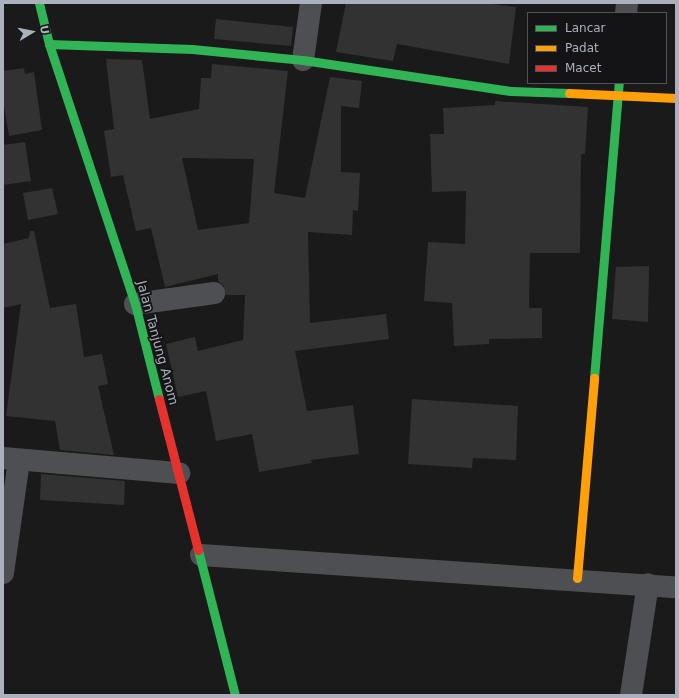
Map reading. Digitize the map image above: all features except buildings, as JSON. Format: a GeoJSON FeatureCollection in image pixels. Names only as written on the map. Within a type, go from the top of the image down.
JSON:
{"type":"FeatureCollection","features":[{"type":"Feature","properties":{"kind":"street","name":"Jalan Tanjung Anom"},"geometry":{"type":"LineString","coordinates":[[39,3],[49,44],[135,304],[201,555],[235,695]]}},
{"type":"Feature","properties":{"kind":"street"},"geometry":{"type":"LineString","coordinates":[[303,60],[311,3]]}},
{"type":"Feature","properties":{"kind":"street"},"geometry":{"type":"LineString","coordinates":[[49,44],[192,49],[303,60],[470,87],[617,98],[676,98]]}},
{"type":"Feature","properties":{"kind":"street"},"geometry":{"type":"LineString","coordinates":[[577,578],[619,84]]}},
{"type":"Feature","properties":{"kind":"street"},"geometry":{"type":"LineString","coordinates":[[135,304],[214,293]]}},
{"type":"Feature","properties":{"kind":"street"},"geometry":{"type":"LineString","coordinates":[[3,573],[11,459],[179,473]]}},
{"type":"Feature","properties":{"kind":"street"},"geometry":{"type":"LineString","coordinates":[[201,555],[577,578],[676,587]]}},
{"type":"Feature","properties":{"kind":"street"},"geometry":{"type":"LineString","coordinates":[[631,695],[648,584]]}},
{"type":"Feature","properties":{"kind":"traffic: fast"},"geometry":{"type":"LineString","coordinates":[[39,3],[49,44],[135,304],[159,399]]}},
{"type":"Feature","properties":{"kind":"traffic: fast"},"geometry":{"type":"LineString","coordinates":[[49,44],[192,49],[303,60],[511,91],[569,93]]}},
{"type":"Feature","properties":{"kind":"traffic: fast"},"geometry":{"type":"LineString","coordinates":[[594,378],[619,84]]}},
{"type":"Feature","properties":{"kind":"traffic: fast"},"geometry":{"type":"LineString","coordinates":[[198,550],[235,695]]}},
{"type":"Feature","properties":{"kind":"traffic: slow"},"geometry":{"type":"LineString","coordinates":[[569,93],[676,98]]}},
{"type":"Feature","properties":{"kind":"traffic: slow"},"geometry":{"type":"LineString","coordinates":[[577,578],[594,378]]}},
{"type":"Feature","properties":{"kind":"traffic: jam"},"geometry":{"type":"LineString","coordinates":[[159,399],[198,550]]}}]}
